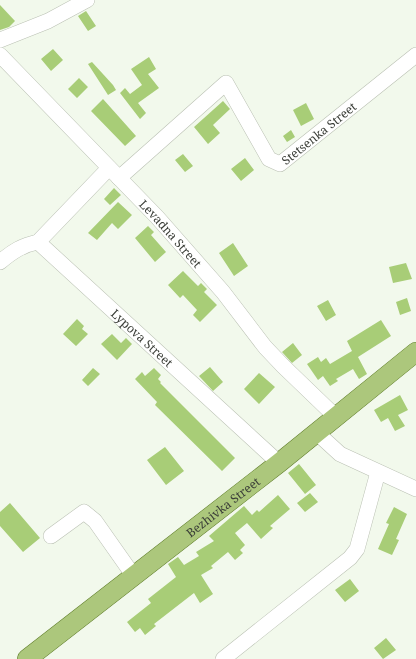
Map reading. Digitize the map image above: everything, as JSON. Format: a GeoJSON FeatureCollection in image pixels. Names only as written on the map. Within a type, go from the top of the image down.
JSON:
{"type":"FeatureCollection","features":[{"type":"Feature","properties":{"kind":"main road","name":"Bezhivka Street"},"geometry":{"type":"LineString","coordinates":[[27,659],[133,575],[279,463],[416,352]]}},
{"type":"Feature","properties":{"kind":"street"},"geometry":{"type":"LineString","coordinates":[[0,40],[48,21],[87,0]]}},
{"type":"Feature","properties":{"kind":"street","name":"Stetsenka Street"},"geometry":{"type":"LineString","coordinates":[[114,173],[226,83],[269,159],[280,164],[416,54]]}},
{"type":"Feature","properties":{"kind":"street","name":"Levadna Street"},"geometry":{"type":"LineString","coordinates":[[0,55],[191,255],[223,292],[265,347],[336,417]]}},
{"type":"Feature","properties":{"kind":"street"},"geometry":{"type":"LineString","coordinates":[[0,262],[15,250],[27,244],[38,242],[114,173]]}},
{"type":"Feature","properties":{"kind":"street","name":"Lypova Street"},"geometry":{"type":"LineString","coordinates":[[38,242],[279,463]]}},
{"type":"Feature","properties":{"kind":"street"},"geometry":{"type":"LineString","coordinates":[[316,432],[340,454],[416,489]]}},
{"type":"Feature","properties":{"kind":"street"},"geometry":{"type":"LineString","coordinates":[[223,659],[350,558],[358,549],[378,472]]}},
{"type":"Feature","properties":{"kind":"street"},"geometry":{"type":"LineString","coordinates":[[51,536],[84,512],[95,521],[133,575]]}},
{"type":"Feature","properties":{"kind":"building"},"geometry":{"type":"Polygon","coordinates":[[[0,5],[15,21],[9,27],[0,30],[0,5]]]}},
{"type":"Feature","properties":{"kind":"building"},"geometry":{"type":"Polygon","coordinates":[[[86,11],[96,26],[88,31],[78,16],[86,11]]]}},
{"type":"Feature","properties":{"kind":"building"},"geometry":{"type":"Polygon","coordinates":[[[53,49],[63,60],[51,71],[41,59],[53,49]]]}},
{"type":"Feature","properties":{"kind":"building"},"geometry":{"type":"Polygon","coordinates":[[[149,57],[156,69],[148,74],[159,88],[138,103],[146,113],[140,119],[120,93],[125,88],[130,94],[142,85],[131,69],[149,57]]]}},
{"type":"Feature","properties":{"kind":"building"},"geometry":{"type":"Polygon","coordinates":[[[92,62],[116,90],[108,95],[88,64],[92,62]]]}},
{"type":"Feature","properties":{"kind":"building"},"geometry":{"type":"Polygon","coordinates":[[[79,78],[88,87],[77,98],[68,89],[79,78]]]}},
{"type":"Feature","properties":{"kind":"building"},"geometry":{"type":"Polygon","coordinates":[[[103,99],[136,136],[125,146],[91,111],[103,99]]]}},
{"type":"Feature","properties":{"kind":"building"},"geometry":{"type":"Polygon","coordinates":[[[223,101],[230,109],[213,125],[220,133],[208,144],[194,127],[223,101]]]}},
{"type":"Feature","properties":{"kind":"building"},"geometry":{"type":"Polygon","coordinates":[[[306,103],[314,119],[301,126],[293,110],[306,103]]]}},
{"type":"Feature","properties":{"kind":"building"},"geometry":{"type":"Polygon","coordinates":[[[291,130],[295,137],[287,142],[283,136],[291,130]]]}},
{"type":"Feature","properties":{"kind":"building"},"geometry":{"type":"Polygon","coordinates":[[[183,154],[193,166],[185,172],[175,160],[183,154]]]}},
{"type":"Feature","properties":{"kind":"building"},"geometry":{"type":"Polygon","coordinates":[[[245,158],[254,170],[241,181],[231,169],[245,158]]]}},
{"type":"Feature","properties":{"kind":"building"},"geometry":{"type":"Polygon","coordinates":[[[114,188],[121,195],[110,205],[104,199],[114,188]]]}},
{"type":"Feature","properties":{"kind":"building"},"geometry":{"type":"Polygon","coordinates":[[[118,202],[132,215],[118,229],[112,223],[97,240],[88,233],[118,202]]]}},
{"type":"Feature","properties":{"kind":"building"},"geometry":{"type":"Polygon","coordinates":[[[148,226],[154,232],[151,235],[166,252],[155,262],[135,238],[148,226]]]}},
{"type":"Feature","properties":{"kind":"building"},"geometry":{"type":"Polygon","coordinates":[[[233,243],[248,266],[234,276],[219,253],[233,243]]]}},
{"type":"Feature","properties":{"kind":"building"},"geometry":{"type":"Polygon","coordinates":[[[406,263],[412,279],[393,283],[389,267],[406,263]]]}},
{"type":"Feature","properties":{"kind":"building"},"geometry":{"type":"Polygon","coordinates":[[[183,271],[198,286],[201,283],[207,289],[204,292],[217,305],[200,322],[193,315],[197,310],[183,295],[180,298],[168,285],[183,271]]]}},
{"type":"Feature","properties":{"kind":"building"},"geometry":{"type":"Polygon","coordinates":[[[407,298],[411,311],[400,315],[396,302],[407,298]]]}},
{"type":"Feature","properties":{"kind":"building"},"geometry":{"type":"Polygon","coordinates":[[[328,300],[336,315],[326,321],[317,306],[328,300]]]}},
{"type":"Feature","properties":{"kind":"building"},"geometry":{"type":"Polygon","coordinates":[[[77,319],[84,326],[82,329],[88,334],[76,346],[63,334],[77,319]]]}},
{"type":"Feature","properties":{"kind":"building"},"geometry":{"type":"Polygon","coordinates":[[[381,320],[391,336],[358,357],[367,374],[359,379],[353,369],[336,379],[338,381],[330,386],[323,376],[318,380],[307,364],[318,357],[321,362],[326,358],[330,364],[352,351],[347,341],[381,320]]]}},
{"type":"Feature","properties":{"kind":"building"},"geometry":{"type":"Polygon","coordinates":[[[112,334],[121,343],[126,338],[132,344],[117,360],[101,344],[112,334]]]}},
{"type":"Feature","properties":{"kind":"building"},"geometry":{"type":"Polygon","coordinates":[[[293,343],[302,355],[292,363],[282,352],[293,343]]]}},
{"type":"Feature","properties":{"kind":"building"},"geometry":{"type":"Polygon","coordinates":[[[210,367],[223,382],[213,391],[199,376],[210,367]]]}},
{"type":"Feature","properties":{"kind":"building"},"geometry":{"type":"Polygon","coordinates":[[[93,368],[100,374],[88,386],[82,380],[93,368]]]}},
{"type":"Feature","properties":{"kind":"building"},"geometry":{"type":"Polygon","coordinates":[[[154,368],[161,375],[158,379],[161,382],[160,383],[235,458],[222,471],[155,405],[157,402],[135,379],[142,372],[145,376],[154,368]]]}},
{"type":"Feature","properties":{"kind":"building"},"geometry":{"type":"Polygon","coordinates":[[[259,373],[275,387],[259,404],[244,389],[259,373]]]}},
{"type":"Feature","properties":{"kind":"building"},"geometry":{"type":"Polygon","coordinates":[[[400,395],[408,410],[398,415],[405,426],[395,431],[388,418],[381,422],[374,410],[400,395]]]}},
{"type":"Feature","properties":{"kind":"building"},"geometry":{"type":"Polygon","coordinates":[[[165,447],[184,471],[166,485],[147,460],[165,447]]]}},
{"type":"Feature","properties":{"kind":"building"},"geometry":{"type":"Polygon","coordinates":[[[299,464],[316,485],[305,494],[288,473],[299,464]]]}},
{"type":"Feature","properties":{"kind":"building"},"geometry":{"type":"Polygon","coordinates":[[[310,493],[318,502],[305,512],[297,503],[310,493]]]}},
{"type":"Feature","properties":{"kind":"building"},"geometry":{"type":"Polygon","coordinates":[[[278,495],[290,509],[270,526],[273,528],[261,539],[247,523],[235,533],[245,545],[240,550],[243,553],[235,560],[228,552],[211,566],[213,568],[201,575],[213,594],[200,603],[194,593],[154,624],[156,626],[145,635],[140,628],[135,632],[127,622],[151,603],[148,599],[176,577],[168,564],[178,557],[184,565],[199,556],[196,552],[214,541],[209,536],[244,506],[252,515],[257,510],[259,512],[278,495]]]}},
{"type":"Feature","properties":{"kind":"building"},"geometry":{"type":"Polygon","coordinates":[[[10,503],[40,538],[23,552],[0,526],[0,512],[10,503]]]}},
{"type":"Feature","properties":{"kind":"building"},"geometry":{"type":"Polygon","coordinates":[[[394,507],[407,514],[396,539],[399,540],[392,555],[378,549],[389,524],[386,523],[394,507]]]}},
{"type":"Feature","properties":{"kind":"building"},"geometry":{"type":"Polygon","coordinates":[[[350,579],[359,591],[345,602],[335,590],[350,579]]]}},
{"type":"Feature","properties":{"kind":"building"},"geometry":{"type":"Polygon","coordinates":[[[386,638],[396,650],[383,659],[374,648],[386,638]]]}}]}
